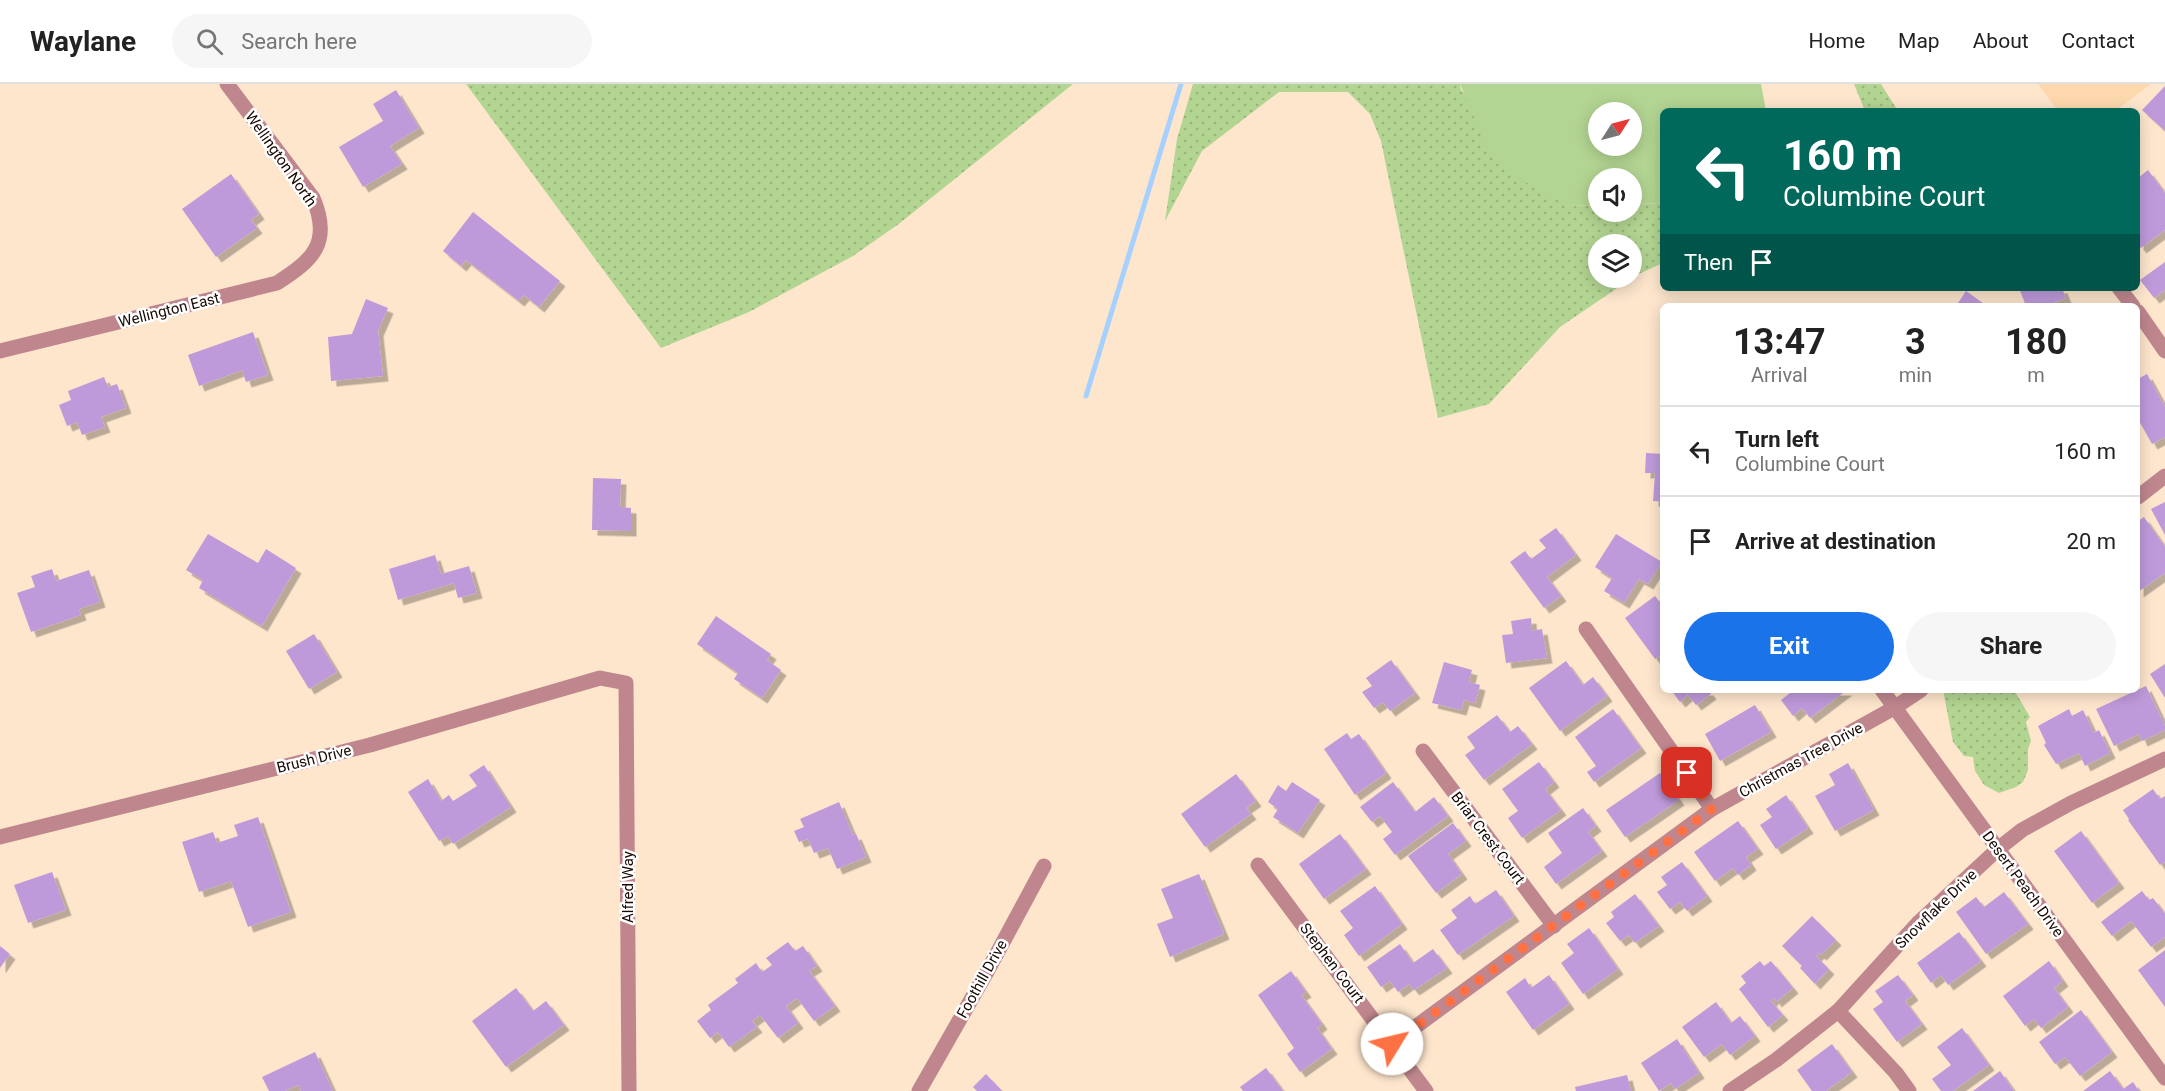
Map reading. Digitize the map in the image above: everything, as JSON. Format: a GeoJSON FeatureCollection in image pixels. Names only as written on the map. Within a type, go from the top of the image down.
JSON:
{"type":"FeatureCollection","features":[{"type":"Feature","properties":{"kind":"street","name":"Wellington North"},"geometry":{"type":"LineString","coordinates":[[227,84],[313,198],[318,212],[319,240]]}},
{"type":"Feature","properties":{"kind":"street","name":"Wellington East"},"geometry":{"type":"LineString","coordinates":[[0,351],[277,283],[302,267],[312,256],[319,240]]}},
{"type":"Feature","properties":{"kind":"street"},"geometry":{"type":"LineString","coordinates":[[2140,315],[2165,351]]}},
{"type":"Feature","properties":{"kind":"street"},"geometry":{"type":"LineString","coordinates":[[2140,495],[2165,476]]}},
{"type":"Feature","properties":{"kind":"street"},"geometry":{"type":"LineString","coordinates":[[1586,629],[1712,809]]}},
{"type":"Feature","properties":{"kind":"street","name":"Brush Drive"},"geometry":{"type":"LineString","coordinates":[[0,837],[370,746],[600,678],[626,683]]}},
{"type":"Feature","properties":{"kind":"street","name":"Alfred Way"},"geometry":{"type":"LineString","coordinates":[[626,683],[629,1091]]}},
{"type":"Feature","properties":{"kind":"street","name":"Desert Peach Drive"},"geometry":{"type":"LineString","coordinates":[[1884,693],[2165,1078]]}},
{"type":"Feature","properties":{"kind":"street","name":"Christmas Tree Drive"},"geometry":{"type":"LineString","coordinates":[[1392,1044],[1712,809],[1894,708],[1916,693]]}},
{"type":"Feature","properties":{"kind":"street","name":"Briar Crest Court"},"geometry":{"type":"LineString","coordinates":[[1423,751],[1554,926]]}},
{"type":"Feature","properties":{"kind":"street","name":"Snowflake Drive"},"geometry":{"type":"LineString","coordinates":[[1730,1091],[1776,1060],[1838,1011],[1918,923],[1998,849],[2022,830],[2071,803],[2165,759]]}},
{"type":"Feature","properties":{"kind":"street","name":"Stephen Court"},"geometry":{"type":"LineString","coordinates":[[1258,865],[1426,1091]]}},
{"type":"Feature","properties":{"kind":"street","name":"Foothill Drive"},"geometry":{"type":"LineString","coordinates":[[919,1091],[1044,866]]}},
{"type":"Feature","properties":{"kind":"street"},"geometry":{"type":"LineString","coordinates":[[1838,1011],[1896,1073],[1909,1091]]}},
{"type":"Feature","properties":{"kind":"shaded area"},"geometry":{"type":"Polygon","coordinates":[[[2038,84],[2151,84],[2119,108],[2056,108],[2038,84]]]}},
{"type":"Feature","properties":{"kind":"green space"},"geometry":{"type":"Polygon","coordinates":[[[466,84],[1073,84],[900,223],[853,256],[749,312],[661,348],[466,84]]]}},
{"type":"Feature","properties":{"kind":"green space"},"geometry":{"type":"Polygon","coordinates":[[[1193,84],[1460,84],[1461,90],[1568,206],[1588,205],[1588,222],[1642,222],[1642,204],[1660,203],[1660,264],[1642,272],[1642,234],[1588,234],[1588,288],[1617,288],[1560,327],[1489,404],[1438,418],[1381,141],[1370,114],[1348,92],[1279,92],[1202,151],[1165,221],[1177,139],[1193,84]]]}},
{"type":"Feature","properties":{"kind":"green space"},"geometry":{"type":"Polygon","coordinates":[[[1460,84],[1761,84],[1765,108],[1660,108],[1660,203],[1642,204],[1642,168],[1588,168],[1588,205],[1568,206],[1527,183],[1489,153],[1460,84]]]}},
{"type":"Feature","properties":{"kind":"green space"},"geometry":{"type":"Polygon","coordinates":[[[1854,84],[1881,84],[1896,108],[1864,108],[1854,84]]]}},
{"type":"Feature","properties":{"kind":"green space"},"geometry":{"type":"Polygon","coordinates":[[[1944,693],[2016,693],[2030,717],[2026,722],[2031,741],[2028,749],[2028,770],[2023,782],[1999,793],[1984,785],[1975,771],[1973,757],[1964,756],[1953,742],[1944,693]]]}},
{"type":"Feature","properties":{"kind":"building"},"geometry":{"type":"Polygon","coordinates":[[[2165,86],[2165,131],[2142,110],[2165,86]]]}},
{"type":"Feature","properties":{"kind":"building"},"geometry":{"type":"Polygon","coordinates":[[[396,90],[419,128],[390,146],[402,164],[363,187],[339,147],[383,121],[373,104],[396,90]]]}},
{"type":"Feature","properties":{"kind":"building"},"geometry":{"type":"Polygon","coordinates":[[[2148,170],[2165,193],[2165,230],[2141,248],[2140,247],[2140,176],[2148,170]]]}},
{"type":"Feature","properties":{"kind":"building"},"geometry":{"type":"Polygon","coordinates":[[[231,174],[259,214],[251,220],[257,228],[216,257],[182,209],[231,174]]]}},
{"type":"Feature","properties":{"kind":"building"},"geometry":{"type":"Polygon","coordinates":[[[473,212],[560,281],[539,307],[524,295],[519,301],[466,260],[461,266],[443,251],[473,212]]]}},
{"type":"Feature","properties":{"kind":"building"},"geometry":{"type":"Polygon","coordinates":[[[2165,262],[2165,290],[2154,298],[2140,280],[2165,262]]]}},
{"type":"Feature","properties":{"kind":"building"},"geometry":{"type":"Polygon","coordinates":[[[1966,291],[1983,303],[1958,303],[1966,291]]]}},
{"type":"Feature","properties":{"kind":"building"},"geometry":{"type":"Polygon","coordinates":[[[2020,291],[2063,291],[2066,298],[2054,303],[2025,303],[2020,291]]]}},
{"type":"Feature","properties":{"kind":"building"},"geometry":{"type":"Polygon","coordinates":[[[366,299],[388,308],[378,331],[383,376],[331,381],[328,337],[352,334],[366,299]]]}},
{"type":"Feature","properties":{"kind":"building"},"geometry":{"type":"Polygon","coordinates":[[[253,332],[268,375],[246,382],[242,370],[199,386],[188,355],[253,332]]]}},
{"type":"Feature","properties":{"kind":"building"},"geometry":{"type":"Polygon","coordinates":[[[2147,374],[2165,407],[2165,437],[2152,444],[2140,423],[2140,378],[2147,374]]]}},
{"type":"Feature","properties":{"kind":"building"},"geometry":{"type":"Polygon","coordinates":[[[104,377],[108,387],[117,384],[126,408],[101,417],[105,427],[82,435],[77,422],[67,426],[59,405],[71,400],[68,391],[104,377]]]}},
{"type":"Feature","properties":{"kind":"building"},"geometry":{"type":"Polygon","coordinates":[[[1646,453],[1660,454],[1660,502],[1653,501],[1655,473],[1645,473],[1646,453]]]}},
{"type":"Feature","properties":{"kind":"building"},"geometry":{"type":"Polygon","coordinates":[[[593,478],[621,479],[620,507],[631,508],[631,531],[592,530],[593,478]]]}},
{"type":"Feature","properties":{"kind":"building"},"geometry":{"type":"Polygon","coordinates":[[[2165,502],[2165,535],[2151,509],[2165,502]]]}},
{"type":"Feature","properties":{"kind":"building"},"geometry":{"type":"Polygon","coordinates":[[[2144,517],[2165,547],[2165,573],[2140,591],[2140,520],[2144,517]]]}},
{"type":"Feature","properties":{"kind":"building"},"geometry":{"type":"Polygon","coordinates":[[[1556,528],[1576,555],[1547,577],[1561,596],[1544,608],[1510,562],[1525,551],[1531,559],[1546,548],[1539,540],[1556,528]]]}},
{"type":"Feature","properties":{"kind":"building"},"geometry":{"type":"Polygon","coordinates":[[[208,534],[258,563],[266,549],[296,568],[262,626],[199,588],[203,580],[186,570],[208,534]]]}},
{"type":"Feature","properties":{"kind":"building"},"geometry":{"type":"Polygon","coordinates":[[[1616,534],[1660,561],[1660,565],[1648,584],[1639,579],[1624,603],[1604,591],[1612,578],[1595,567],[1616,534]]]}},
{"type":"Feature","properties":{"kind":"building"},"geometry":{"type":"Polygon","coordinates":[[[435,555],[441,574],[469,566],[477,593],[458,598],[454,583],[398,600],[389,569],[435,555]]]}},
{"type":"Feature","properties":{"kind":"building"},"geometry":{"type":"Polygon","coordinates":[[[52,569],[56,581],[89,570],[100,602],[79,609],[81,615],[31,632],[17,593],[35,587],[31,576],[52,569]]]}},
{"type":"Feature","properties":{"kind":"building"},"geometry":{"type":"Polygon","coordinates":[[[1655,596],[1660,602],[1660,656],[1655,659],[1625,618],[1655,596]]]}},
{"type":"Feature","properties":{"kind":"building"},"geometry":{"type":"Polygon","coordinates":[[[716,616],[771,654],[767,660],[781,670],[762,698],[734,679],[738,673],[697,644],[716,616]]]}},
{"type":"Feature","properties":{"kind":"building"},"geometry":{"type":"Polygon","coordinates":[[[1531,618],[1532,631],[1542,629],[1547,658],[1506,663],[1502,635],[1513,634],[1511,621],[1531,618]]]}},
{"type":"Feature","properties":{"kind":"building"},"geometry":{"type":"Polygon","coordinates":[[[314,634],[337,672],[309,689],[286,651],[314,634]]]}},
{"type":"Feature","properties":{"kind":"building"},"geometry":{"type":"Polygon","coordinates":[[[1391,660],[1415,693],[1390,711],[1383,702],[1374,708],[1362,692],[1372,686],[1366,678],[1391,660]]]}},
{"type":"Feature","properties":{"kind":"building"},"geometry":{"type":"Polygon","coordinates":[[[1566,661],[1583,685],[1593,677],[1607,696],[1560,731],[1529,688],[1566,661]]]}},
{"type":"Feature","properties":{"kind":"building"},"geometry":{"type":"Polygon","coordinates":[[[1444,662],[1472,670],[1469,682],[1480,685],[1475,703],[1464,700],[1461,710],[1432,703],[1444,662]]]}},
{"type":"Feature","properties":{"kind":"building"},"geometry":{"type":"Polygon","coordinates":[[[2165,664],[2165,698],[2150,674],[2165,664]]]}},
{"type":"Feature","properties":{"kind":"building"},"geometry":{"type":"Polygon","coordinates":[[[2146,686],[2165,730],[2142,741],[2139,734],[2114,746],[2096,709],[2131,693],[2140,693],[2140,689],[2146,686]]]}},
{"type":"Feature","properties":{"kind":"building"},"geometry":{"type":"Polygon","coordinates":[[[1673,693],[1711,694],[1696,705],[1688,695],[1680,702],[1673,693]]]}},
{"type":"Feature","properties":{"kind":"building"},"geometry":{"type":"Polygon","coordinates":[[[1790,693],[1843,693],[1810,718],[1802,708],[1793,716],[1781,700],[1790,693]]]}},
{"type":"Feature","properties":{"kind":"building"},"geometry":{"type":"Polygon","coordinates":[[[1755,705],[1771,732],[1720,761],[1705,734],[1755,705]]]}},
{"type":"Feature","properties":{"kind":"building"},"geometry":{"type":"Polygon","coordinates":[[[1613,709],[1641,748],[1594,782],[1587,772],[1596,766],[1575,737],[1613,709]]]}},
{"type":"Feature","properties":{"kind":"building"},"geometry":{"type":"Polygon","coordinates":[[[2069,709],[2072,716],[2083,710],[2094,733],[2099,730],[2110,753],[2085,766],[2079,753],[2056,764],[2044,745],[2046,743],[2038,726],[2069,709]]]}},
{"type":"Feature","properties":{"kind":"building"},"geometry":{"type":"Polygon","coordinates":[[[1497,715],[1510,732],[1518,726],[1532,744],[1484,780],[1465,755],[1475,748],[1467,737],[1497,715]]]}},
{"type":"Feature","properties":{"kind":"building"},"geometry":{"type":"Polygon","coordinates":[[[1347,733],[1351,739],[1359,734],[1386,773],[1355,795],[1324,749],[1347,733]]]}},
{"type":"Feature","properties":{"kind":"building"},"geometry":{"type":"Polygon","coordinates":[[[1539,762],[1554,782],[1545,789],[1561,810],[1522,838],[1508,818],[1518,811],[1502,789],[1539,762]]]}},
{"type":"Feature","properties":{"kind":"building"},"geometry":{"type":"Polygon","coordinates":[[[1848,763],[1874,810],[1835,831],[1815,796],[1835,785],[1829,774],[1848,763]]]}},
{"type":"Feature","properties":{"kind":"building"},"geometry":{"type":"Polygon","coordinates":[[[484,765],[511,807],[453,844],[448,836],[439,841],[408,792],[428,779],[441,801],[449,795],[453,801],[477,786],[469,775],[484,765]]]}},
{"type":"Feature","properties":{"kind":"building"},"geometry":{"type":"Polygon","coordinates":[[[1660,773],[1679,800],[1625,837],[1606,810],[1660,773]]]}},
{"type":"Feature","properties":{"kind":"building"},"geometry":{"type":"Polygon","coordinates":[[[1236,774],[1256,801],[1246,808],[1251,814],[1205,847],[1181,814],[1236,774]]]}},
{"type":"Feature","properties":{"kind":"building"},"geometry":{"type":"Polygon","coordinates":[[[1292,782],[1320,800],[1298,833],[1273,817],[1278,809],[1268,802],[1278,785],[1286,791],[1292,782]]]}},
{"type":"Feature","properties":{"kind":"building"},"geometry":{"type":"Polygon","coordinates":[[[1393,782],[1415,812],[1434,797],[1448,816],[1395,855],[1383,839],[1392,832],[1380,816],[1372,822],[1360,807],[1393,782]]]}},
{"type":"Feature","properties":{"kind":"building"},"geometry":{"type":"Polygon","coordinates":[[[2153,789],[2160,799],[2165,796],[2165,862],[2160,865],[2123,810],[2153,789]]]}},
{"type":"Feature","properties":{"kind":"building"},"geometry":{"type":"Polygon","coordinates":[[[1786,795],[1808,828],[1776,849],[1760,825],[1772,817],[1766,809],[1786,795]]]}},
{"type":"Feature","properties":{"kind":"building"},"geometry":{"type":"Polygon","coordinates":[[[839,802],[853,835],[856,834],[866,857],[837,869],[828,848],[814,853],[808,839],[799,842],[794,831],[804,827],[800,819],[839,802]]]}},
{"type":"Feature","properties":{"kind":"building"},"geometry":{"type":"Polygon","coordinates":[[[1583,808],[1596,826],[1588,832],[1602,851],[1556,884],[1544,867],[1562,853],[1548,833],[1583,808]]]}},
{"type":"Feature","properties":{"kind":"building"},"geometry":{"type":"Polygon","coordinates":[[[258,817],[291,912],[248,927],[231,881],[199,892],[182,842],[213,832],[217,843],[238,836],[234,825],[258,817]]]}},
{"type":"Feature","properties":{"kind":"building"},"geometry":{"type":"Polygon","coordinates":[[[1738,821],[1758,849],[1746,857],[1751,865],[1738,875],[1733,868],[1715,881],[1694,852],[1738,821]]]}},
{"type":"Feature","properties":{"kind":"building"},"geometry":{"type":"Polygon","coordinates":[[[1453,823],[1466,841],[1448,854],[1462,874],[1436,893],[1408,856],[1453,823]]]}},
{"type":"Feature","properties":{"kind":"building"},"geometry":{"type":"Polygon","coordinates":[[[2081,831],[2119,883],[2092,903],[2054,851],[2081,831]]]}},
{"type":"Feature","properties":{"kind":"building"},"geometry":{"type":"Polygon","coordinates":[[[1340,834],[1366,869],[1324,899],[1299,864],[1340,834]]]}},
{"type":"Feature","properties":{"kind":"building"},"geometry":{"type":"Polygon","coordinates":[[[1682,862],[1707,896],[1687,911],[1680,902],[1670,909],[1657,892],[1667,885],[1661,877],[1682,862]]]}},
{"type":"Feature","properties":{"kind":"building"},"geometry":{"type":"Polygon","coordinates":[[[52,872],[66,910],[28,923],[14,885],[52,872]]]}},
{"type":"Feature","properties":{"kind":"building"},"geometry":{"type":"Polygon","coordinates":[[[1199,874],[1224,934],[1170,957],[1157,924],[1173,918],[1161,889],[1199,874]]]}},
{"type":"Feature","properties":{"kind":"building"},"geometry":{"type":"Polygon","coordinates":[[[1375,886],[1402,924],[1359,956],[1344,935],[1353,928],[1340,911],[1375,886]]]}},
{"type":"Feature","properties":{"kind":"building"},"geometry":{"type":"Polygon","coordinates":[[[1496,890],[1514,916],[1458,955],[1440,930],[1457,918],[1451,910],[1470,896],[1475,904],[1496,890]]]}},
{"type":"Feature","properties":{"kind":"building"},"geometry":{"type":"Polygon","coordinates":[[[2142,891],[2149,900],[2153,898],[2165,914],[2165,937],[2151,947],[2131,921],[2112,936],[2101,922],[2142,891]]]}},
{"type":"Feature","properties":{"kind":"building"},"geometry":{"type":"Polygon","coordinates":[[[2004,892],[2028,924],[1986,954],[1956,912],[1976,897],[1984,907],[2004,892]]]}},
{"type":"Feature","properties":{"kind":"building"},"geometry":{"type":"Polygon","coordinates":[[[1635,894],[1659,926],[1635,943],[1629,935],[1620,941],[1606,923],[1614,917],[1611,912],[1635,894]]]}},
{"type":"Feature","properties":{"kind":"building"},"geometry":{"type":"Polygon","coordinates":[[[1812,916],[1836,940],[1821,955],[1819,953],[1816,956],[1829,969],[1815,984],[1800,968],[1802,966],[1782,946],[1812,916]]]}},
{"type":"Feature","properties":{"kind":"building"},"geometry":{"type":"Polygon","coordinates":[[[1589,928],[1618,969],[1583,994],[1561,963],[1574,953],[1567,944],[1589,928]]]}},
{"type":"Feature","properties":{"kind":"building"},"geometry":{"type":"Polygon","coordinates":[[[1959,932],[1981,961],[1948,985],[1941,975],[1931,983],[1917,963],[1959,932]]]}},
{"type":"Feature","properties":{"kind":"building"},"geometry":{"type":"Polygon","coordinates":[[[788,942],[795,951],[803,946],[817,966],[809,971],[835,1006],[814,1021],[797,998],[786,1006],[798,1023],[778,1038],[760,1015],[752,1021],[757,1027],[729,1047],[718,1032],[710,1038],[697,1021],[711,1010],[708,1005],[738,983],[735,979],[756,963],[762,972],[772,965],[766,958],[788,942]]]}},
{"type":"Feature","properties":{"kind":"building"},"geometry":{"type":"Polygon","coordinates":[[[1400,944],[1413,963],[1433,949],[1447,968],[1414,990],[1409,984],[1398,992],[1390,981],[1381,987],[1367,967],[1400,944]]]}},
{"type":"Feature","properties":{"kind":"building"},"geometry":{"type":"Polygon","coordinates":[[[0,946],[10,954],[0,968],[0,946]]]}},
{"type":"Feature","properties":{"kind":"building"},"geometry":{"type":"Polygon","coordinates":[[[2165,950],[2165,1007],[2138,970],[2165,950]]]}},
{"type":"Feature","properties":{"kind":"building"},"geometry":{"type":"Polygon","coordinates":[[[1760,961],[1764,966],[1771,961],[1793,988],[1776,1002],[1774,998],[1771,1001],[1783,1015],[1768,1027],[1739,989],[1746,983],[1741,976],[1760,961]]]}},
{"type":"Feature","properties":{"kind":"building"},"geometry":{"type":"Polygon","coordinates":[[[2049,961],[2063,981],[2054,988],[2068,1007],[2041,1028],[2034,1019],[2025,1026],[2003,996],[2049,961]]]}},
{"type":"Feature","properties":{"kind":"building"},"geometry":{"type":"Polygon","coordinates":[[[1291,971],[1306,992],[1301,995],[1322,1024],[1317,1028],[1332,1049],[1300,1072],[1287,1054],[1294,1048],[1258,995],[1291,971]]]}},
{"type":"Feature","properties":{"kind":"building"},"geometry":{"type":"Polygon","coordinates":[[[1549,975],[1569,1004],[1533,1030],[1506,992],[1525,978],[1531,988],[1549,975]]]}},
{"type":"Feature","properties":{"kind":"building"},"geometry":{"type":"Polygon","coordinates":[[[1898,975],[1913,995],[1905,1001],[1922,1024],[1897,1042],[1873,1009],[1883,1002],[1875,991],[1898,975]]]}},
{"type":"Feature","properties":{"kind":"building"},"geometry":{"type":"Polygon","coordinates":[[[516,988],[533,1011],[546,1001],[564,1025],[506,1067],[472,1021],[516,988]]]}},
{"type":"Feature","properties":{"kind":"building"},"geometry":{"type":"Polygon","coordinates":[[[1716,1002],[1731,1023],[1740,1016],[1755,1036],[1730,1055],[1722,1044],[1704,1057],[1682,1027],[1716,1002]]]}},
{"type":"Feature","properties":{"kind":"building"},"geometry":{"type":"Polygon","coordinates":[[[2081,1010],[2112,1052],[2080,1076],[2065,1057],[2055,1064],[2039,1042],[2081,1010]]]}},
{"type":"Feature","properties":{"kind":"building"},"geometry":{"type":"Polygon","coordinates":[[[1962,1028],[1989,1065],[1953,1091],[1941,1091],[1932,1079],[1951,1065],[1937,1047],[1962,1028]]]}},
{"type":"Feature","properties":{"kind":"building"},"geometry":{"type":"Polygon","coordinates":[[[1677,1039],[1699,1073],[1675,1089],[1671,1083],[1659,1091],[1641,1063],[1677,1039]]]}},
{"type":"Feature","properties":{"kind":"building"},"geometry":{"type":"Polygon","coordinates":[[[1832,1044],[1852,1072],[1826,1091],[1812,1091],[1797,1070],[1832,1044]]]}},
{"type":"Feature","properties":{"kind":"building"},"geometry":{"type":"Polygon","coordinates":[[[315,1052],[333,1091],[301,1091],[298,1085],[285,1091],[269,1091],[262,1077],[315,1052]]]}},
{"type":"Feature","properties":{"kind":"building"},"geometry":{"type":"Polygon","coordinates":[[[1266,1068],[1283,1091],[1243,1091],[1240,1087],[1266,1068]]]}},
{"type":"Feature","properties":{"kind":"building"},"geometry":{"type":"Polygon","coordinates":[[[2000,1071],[2014,1091],[1973,1091],[2000,1071]]]}},
{"type":"Feature","properties":{"kind":"building"},"geometry":{"type":"Polygon","coordinates":[[[2110,1071],[2123,1089],[2133,1082],[2139,1091],[2083,1091],[2110,1071]]]}},
{"type":"Feature","properties":{"kind":"building"},"geometry":{"type":"Polygon","coordinates":[[[986,1074],[1002,1091],[977,1091],[973,1087],[986,1074]]]}},
{"type":"Feature","properties":{"kind":"building"},"geometry":{"type":"Polygon","coordinates":[[[1627,1075],[1631,1091],[1576,1091],[1575,1087],[1627,1075]]]}},
{"type":"Feature","properties":{"kind":"waterway"},"geometry":{"type":"LineString","coordinates":[[1086,396],[1181,84]]}},
{"type":"Feature","properties":{"kind":"route"},"geometry":{"type":"LineString","coordinates":[[1392,1044],[1712,809],[1687,773]]}}]}
